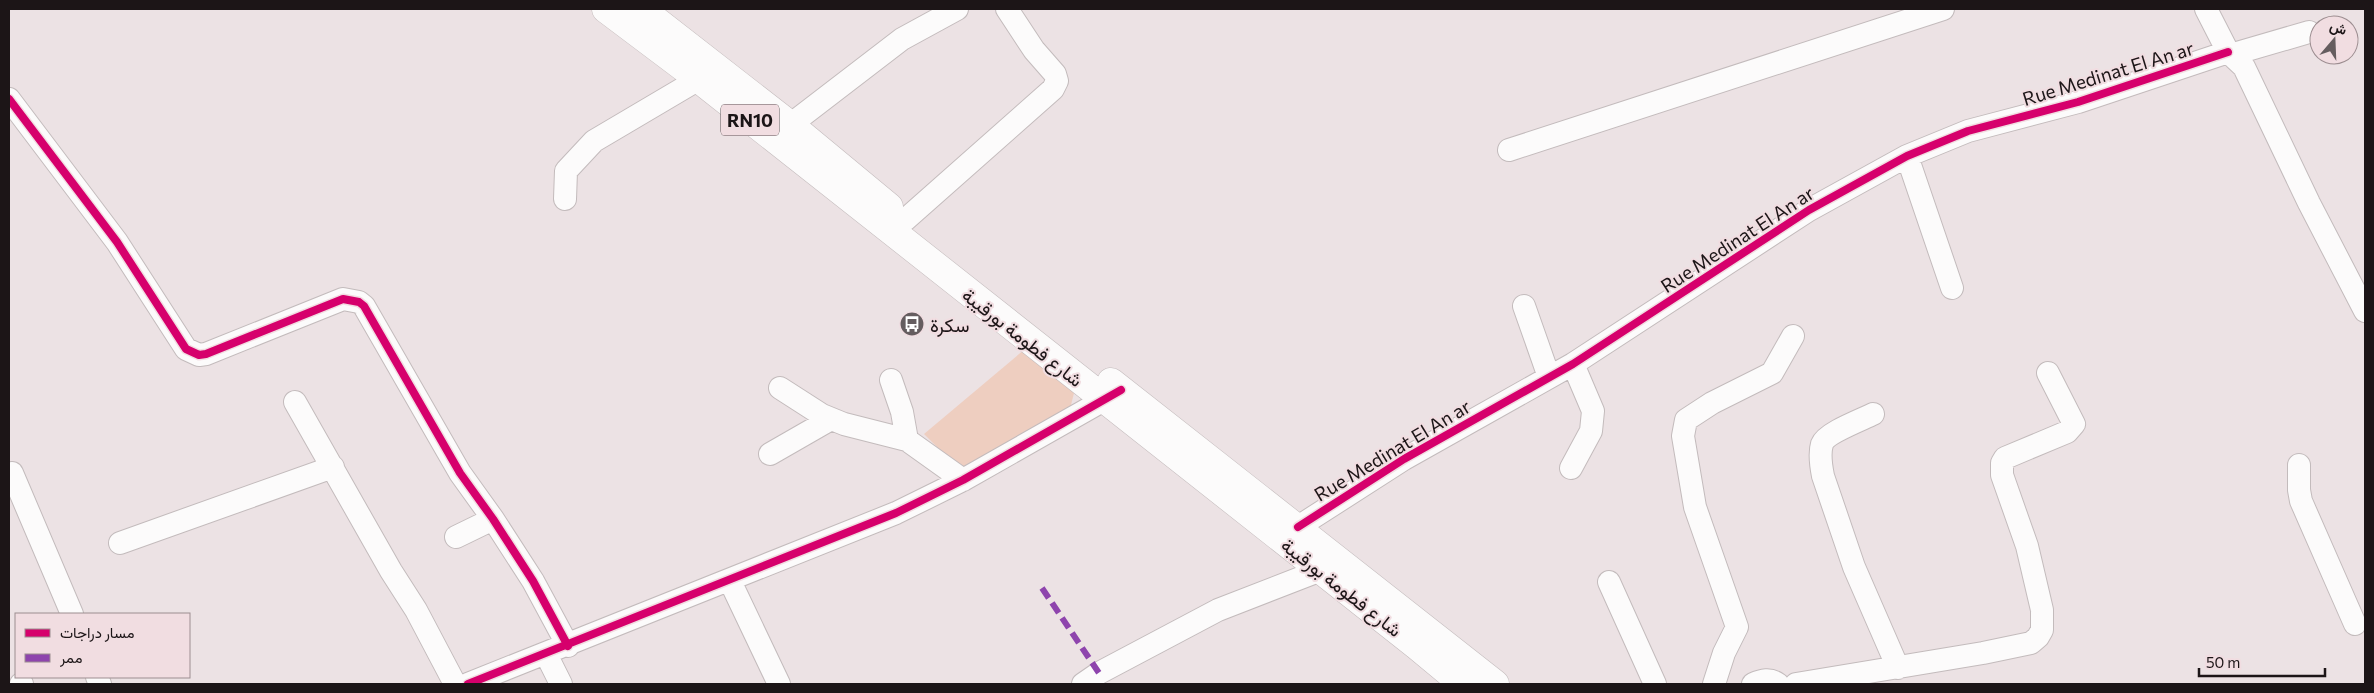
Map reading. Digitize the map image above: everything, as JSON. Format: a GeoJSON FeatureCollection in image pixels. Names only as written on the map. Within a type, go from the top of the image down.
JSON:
{"type":"FeatureCollection","features":[{"type":"Feature","properties":{"kind":"main road","name":"شارع فطومة بورقيبة"},"geometry":{"type":"LineString","coordinates":[[606,9],[1112,395],[1298,527],[1495,684]]}},
{"type":"Feature","properties":{"kind":"main road","name":"شارع فطومة بورقيبة"},"geometry":{"type":"LineString","coordinates":[[641,9],[790,125],[1320,570],[1463,684]]}},
{"type":"Feature","properties":{"kind":"street"},"geometry":{"type":"LineString","coordinates":[[790,125],[902,39],[957,9]]}},
{"type":"Feature","properties":{"kind":"street"},"geometry":{"type":"LineString","coordinates":[[905,220],[1053,89],[1057,81],[1055,74],[1034,50],[1007,9]]}},
{"type":"Feature","properties":{"kind":"street"},"geometry":{"type":"LineString","coordinates":[[1509,150],[1943,9]]}},
{"type":"Feature","properties":{"kind":"street"},"geometry":{"type":"LineString","coordinates":[[2206,9],[2229,54],[2244,67],[2309,203],[2365,311]]}},
{"type":"Feature","properties":{"kind":"street","name":"Rue Medinat El An ar"},"geometry":{"type":"LineString","coordinates":[[1298,527],[1404,459],[1573,364],[1809,210],[1907,156],[1968,131],[2078,102],[2229,54],[2309,32]]}},
{"type":"Feature","properties":{"kind":"street"},"geometry":{"type":"LineString","coordinates":[[565,199],[566,171],[594,142],[699,79]]}},
{"type":"Feature","properties":{"kind":"street"},"geometry":{"type":"LineString","coordinates":[[9,99],[116,242],[186,349],[193,353],[206,354],[343,299],[359,302],[364,306],[460,474],[494,519],[533,581],[568,646]]}},
{"type":"Feature","properties":{"kind":"street"},"geometry":{"type":"LineString","coordinates":[[1907,156],[1952,288]]}},
{"type":"Feature","properties":{"kind":"street"},"geometry":{"type":"LineString","coordinates":[[1524,306],[1549,377]]}},
{"type":"Feature","properties":{"kind":"street"},"geometry":{"type":"LineString","coordinates":[[1714,684],[1724,653],[1737,627],[1695,507],[1683,436],[1686,420],[1712,403],[1772,373],[1793,336]]}},
{"type":"Feature","properties":{"kind":"street"},"geometry":{"type":"LineString","coordinates":[[1571,468],[1591,431],[1593,410],[1573,364]]}},
{"type":"Feature","properties":{"kind":"street"},"geometry":{"type":"LineString","coordinates":[[1796,684],[1898,668],[2031,643],[2042,630],[2042,610],[2027,546],[2002,475],[2002,463],[2005,458],[2067,432],[2074,424],[2048,373]]}},
{"type":"Feature","properties":{"kind":"street"},"geometry":{"type":"LineString","coordinates":[[891,380],[902,412],[907,440]]}},
{"type":"Feature","properties":{"kind":"street"},"geometry":{"type":"LineString","coordinates":[[780,388],[809,408],[831,419],[907,440],[964,480]]}},
{"type":"Feature","properties":{"kind":"street"},"geometry":{"type":"LineString","coordinates":[[468,684],[568,646],[896,513],[964,480],[1112,395]]}},
{"type":"Feature","properties":{"kind":"street"},"geometry":{"type":"LineString","coordinates":[[295,402],[391,571],[416,610],[456,684]]}},
{"type":"Feature","properties":{"kind":"street"},"geometry":{"type":"LineString","coordinates":[[1873,414],[1826,437],[1822,445],[1821,461],[1823,476],[1854,566],[1898,668]]}},
{"type":"Feature","properties":{"kind":"street"},"geometry":{"type":"LineString","coordinates":[[770,454],[831,419]]}},
{"type":"Feature","properties":{"kind":"street"},"geometry":{"type":"LineString","coordinates":[[2298,465],[2298,490],[2301,501],[2355,624]]}},
{"type":"Feature","properties":{"kind":"street"},"geometry":{"type":"LineString","coordinates":[[120,543],[333,466]]}},
{"type":"Feature","properties":{"kind":"street"},"geometry":{"type":"LineString","coordinates":[[12,474],[72,613]]}},
{"type":"Feature","properties":{"kind":"street"},"geometry":{"type":"LineString","coordinates":[[456,537],[494,519]]}},
{"type":"Feature","properties":{"kind":"street"},"geometry":{"type":"LineString","coordinates":[[1083,684],[1099,673],[1218,610],[1320,570]]}},
{"type":"Feature","properties":{"kind":"street"},"geometry":{"type":"LineString","coordinates":[[730,581],[779,684]]}},
{"type":"Feature","properties":{"kind":"street"},"geometry":{"type":"LineString","coordinates":[[1609,582],[1655,684]]}},
{"type":"Feature","properties":{"kind":"street"},"geometry":{"type":"LineString","coordinates":[[546,654],[561,684]]}},
{"type":"Feature","properties":{"kind":"street"},"geometry":{"type":"LineString","coordinates":[[1752,684],[1764,680],[1773,680],[1778,684]]}},
{"type":"Feature","properties":{"kind":"shaded area"},"geometry":{"type":"Polygon","coordinates":[[[1025,349],[1075,389],[1071,405],[1063,416],[960,470],[924,434],[1025,349]]]}},
{"type":"Feature","properties":{"kind":"marked path"},"geometry":{"type":"LineString","coordinates":[[1042,588],[1099,673]]}},
{"type":"Feature","properties":{"kind":"cycle path"},"geometry":{"type":"LineString","coordinates":[[1298,527],[1404,459],[1573,364],[1809,210],[1907,156],[1968,131],[2078,102],[2228,52]]}},
{"type":"Feature","properties":{"kind":"cycle path"},"geometry":{"type":"LineString","coordinates":[[9,99],[117,242],[186,349],[199,355],[206,354],[343,299],[359,302],[364,306],[460,473],[493,519],[533,581],[568,646]]}},
{"type":"Feature","properties":{"kind":"cycle path"},"geometry":{"type":"LineString","coordinates":[[468,684],[896,513],[963,480],[1121,390]]}},
{"type":"Feature","properties":{"kind":"place","name":"سكرة"},"geometry":{"type":"Point","coordinates":[912,324]}}]}
